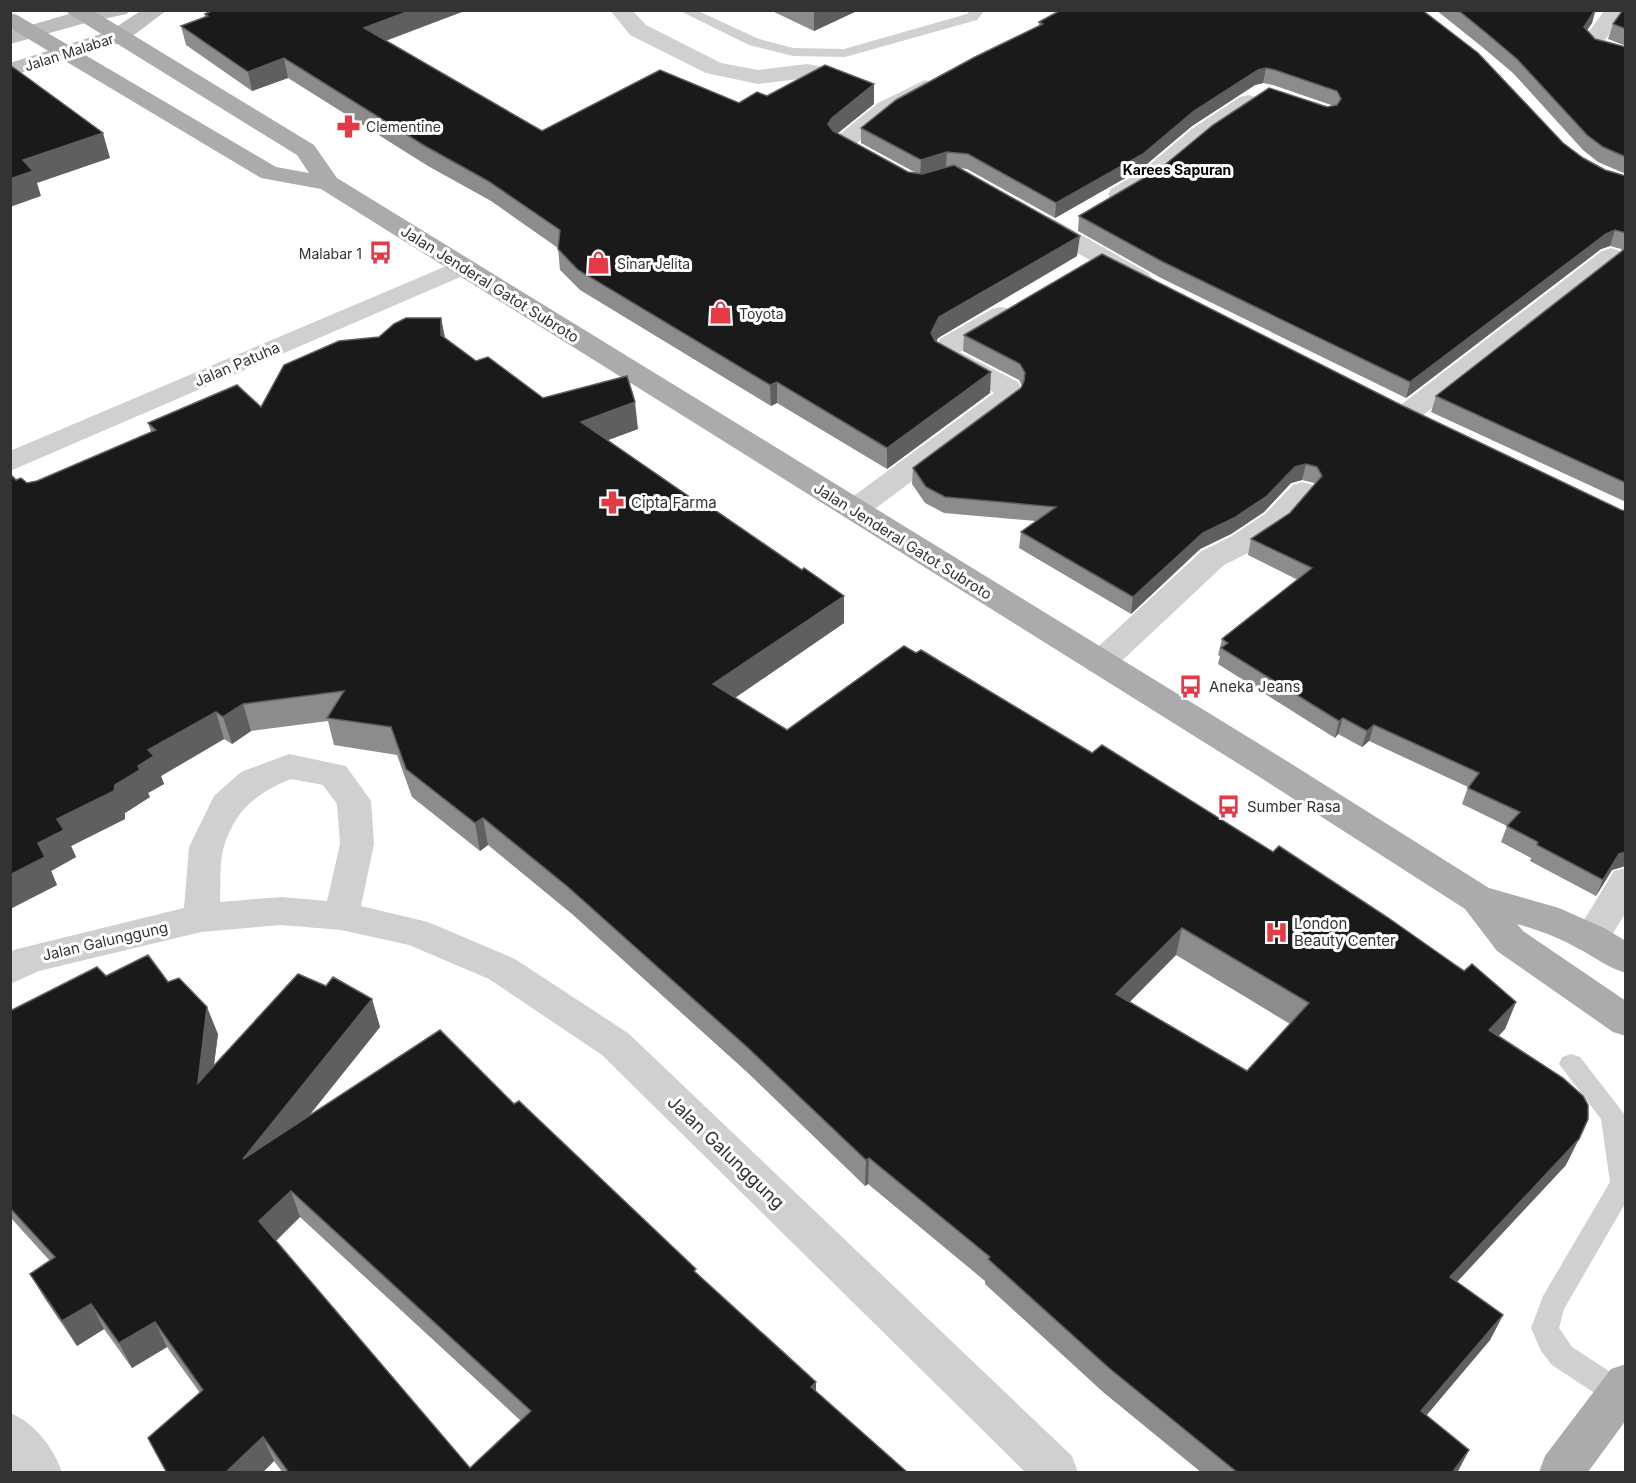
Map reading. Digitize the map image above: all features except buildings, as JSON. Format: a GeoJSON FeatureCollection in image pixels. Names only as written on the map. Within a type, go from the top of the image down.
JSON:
{"type":"FeatureCollection","features":[{"type":"Feature","properties":{"kind":"main road","name":"Jalan Jenderal Gatot Subroto"},"geometry":{"type":"LineString","coordinates":[[81,13],[306,150],[328,183]]}},
{"type":"Feature","properties":{"kind":"main road","name":"Jalan Jenderal Gatot Subroto"},"geometry":{"type":"LineString","coordinates":[[10,19],[269,173],[328,183],[1270,767],[1478,899],[1546,918],[1615,952]]}},
{"type":"Feature","properties":{"kind":"main road","name":"Jalan Jenderal Gatot Subroto"},"geometry":{"type":"LineString","coordinates":[[1478,899],[1510,940],[1585,995],[1626,1021]]}},
{"type":"Feature","properties":{"kind":"main road"},"geometry":{"type":"LineString","coordinates":[[1585,995],[1626,1032]]}},
{"type":"Feature","properties":{"kind":"main road"},"geometry":{"type":"LineString","coordinates":[[1561,1473],[1622,1388]]}},
{"type":"Feature","properties":{"kind":"street","name":"Jalan Malabar"},"geometry":{"type":"LineString","coordinates":[[10,38],[81,13],[120,10]]}},
{"type":"Feature","properties":{"kind":"street","name":"Jalan Malabar"},"geometry":{"type":"LineString","coordinates":[[10,70],[118,36],[157,10]]}},
{"type":"Feature","properties":{"kind":"street"},"geometry":{"type":"LineString","coordinates":[[620,10],[638,30],[714,68],[758,77],[790,72],[826,74],[896,102]]}},
{"type":"Feature","properties":{"kind":"street"},"geometry":{"type":"LineString","coordinates":[[1587,13],[1613,15]]}},
{"type":"Feature","properties":{"kind":"street"},"geometry":{"type":"LineString","coordinates":[[1613,15],[1593,41],[1600,47],[1626,55]]}},
{"type":"Feature","properties":{"kind":"street"},"geometry":{"type":"LineString","coordinates":[[896,174],[842,144],[896,102],[946,75]]}},
{"type":"Feature","properties":{"kind":"street"},"geometry":{"type":"LineString","coordinates":[[1103,203],[1150,176],[1201,133],[1264,92]]}},
{"type":"Feature","properties":{"kind":"street"},"geometry":{"type":"LineString","coordinates":[[1016,209],[1065,225],[1091,262],[1162,291]]}},
{"type":"Feature","properties":{"kind":"street"},"geometry":{"type":"LineString","coordinates":[[1384,401],[1419,418],[1611,256]]}},
{"type":"Feature","properties":{"kind":"street","name":"Jalan Patuha"},"geometry":{"type":"LineString","coordinates":[[10,462],[463,267]]}},
{"type":"Feature","properties":{"kind":"street"},"geometry":{"type":"LineString","coordinates":[[854,510],[1008,396],[1008,388],[945,355],[949,345],[1020,304]]}},
{"type":"Feature","properties":{"kind":"street"},"geometry":{"type":"LineString","coordinates":[[1100,663],[1213,558],[1243,543],[1275,521],[1303,491]]}},
{"type":"Feature","properties":{"kind":"street"},"geometry":{"type":"LineString","coordinates":[[201,918],[206,847],[226,805],[253,781],[289,766],[334,775],[354,801],[357,844],[341,916]]}},
{"type":"Feature","properties":{"kind":"street"},"geometry":{"type":"LineString","coordinates":[[1615,952],[1626,881]]}},
{"type":"Feature","properties":{"kind":"street","name":"Jalan Galunggung"},"geometry":{"type":"LineString","coordinates":[[10,969],[30,958],[201,918],[281,911],[341,916],[415,932],[502,969],[615,1044],[1056,1473]]}},
{"type":"Feature","properties":{"kind":"street"},"geometry":{"type":"LineString","coordinates":[[10,1434],[40,1473]]}},
{"type":"Feature","properties":{"kind":"lane"},"geometry":{"type":"LineString","coordinates":[[684,10],[754,42],[793,52],[845,53],[972,17],[979,10]]}},
{"type":"Feature","properties":{"kind":"lane"},"geometry":{"type":"LineString","coordinates":[[1571,1064],[1613,1116],[1623,1183],[1552,1305],[1545,1328],[1551,1342],[1562,1356],[1622,1388]]}},
{"type":"Feature","properties":{"kind":"place","name":"Clementine"},"geometry":{"type":"Point","coordinates":[348,126]}},
{"type":"Feature","properties":{"kind":"place","name":"Malabar 1"},"geometry":{"type":"Point","coordinates":[380,253]}},
{"type":"Feature","properties":{"kind":"place","name":"Sinar Jelita"},"geometry":{"type":"Point","coordinates":[599,263]}},
{"type":"Feature","properties":{"kind":"place","name":"Toyota"},"geometry":{"type":"Point","coordinates":[721,313]}},
{"type":"Feature","properties":{"kind":"place","name":"Cipta Farma"},"geometry":{"type":"Point","coordinates":[613,502]}},
{"type":"Feature","properties":{"kind":"place","name":"Aneka Jeans"},"geometry":{"type":"Point","coordinates":[1191,686]}},
{"type":"Feature","properties":{"kind":"place","name":"Sumber Rasa"},"geometry":{"type":"Point","coordinates":[1229,806]}},
{"type":"Feature","properties":{"kind":"place","name":"London Beauty Center"},"geometry":{"type":"Point","coordinates":[1276,932]}},
{"type":"Feature","properties":{"kind":"district","name":"Karees Sapuran"},"geometry":{"type":"Point","coordinates":[1177,169]}}]}
